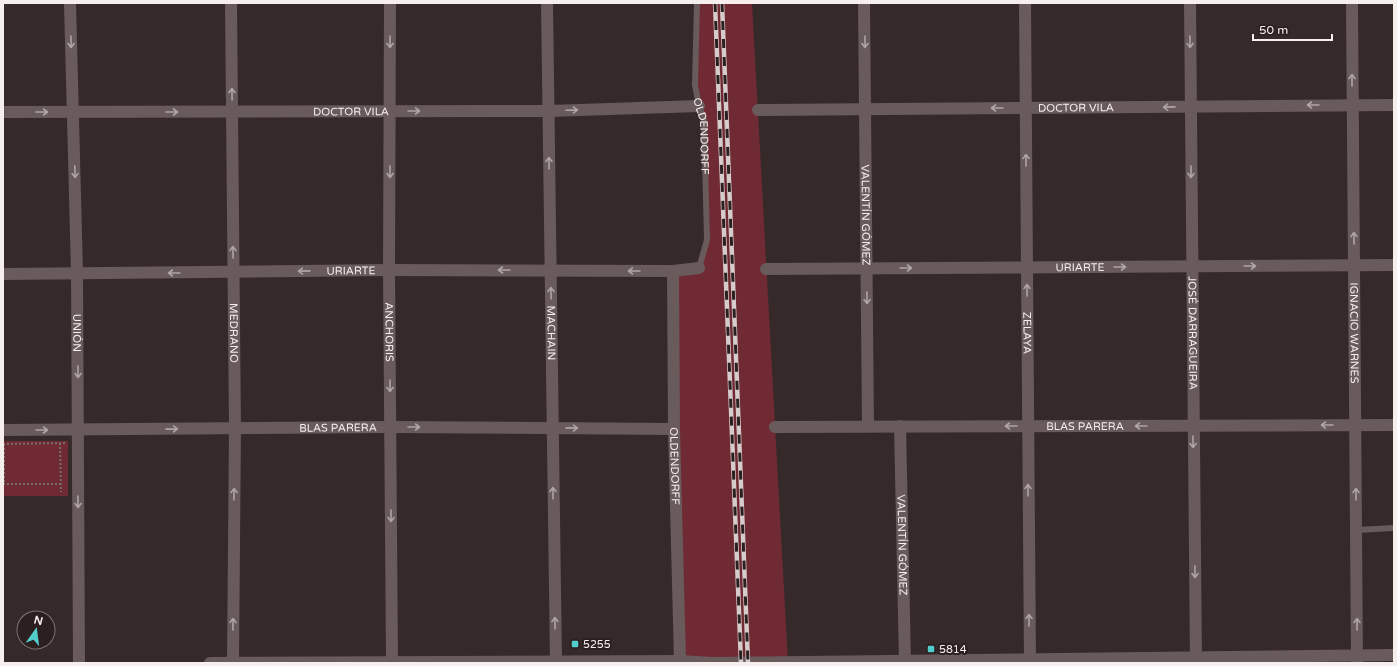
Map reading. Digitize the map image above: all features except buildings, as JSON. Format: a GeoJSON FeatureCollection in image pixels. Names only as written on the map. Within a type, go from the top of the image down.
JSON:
{"type":"FeatureCollection","features":[{"type":"Feature","properties":{"kind":"street","name":"UNIÓN"},"geometry":{"type":"LineString","coordinates":[[70,3],[77,273],[79,663]]}},
{"type":"Feature","properties":{"kind":"street","name":"MEDRANO"},"geometry":{"type":"LineString","coordinates":[[231,3],[235,428],[233,663]]}},
{"type":"Feature","properties":{"kind":"street","name":"ANCHORIS"},"geometry":{"type":"LineString","coordinates":[[390,3],[389,270],[392,662]]}},
{"type":"Feature","properties":{"kind":"street","name":"MACHAIN"},"geometry":{"type":"LineString","coordinates":[[548,3],[550,270],[556,662]]}},
{"type":"Feature","properties":{"kind":"street","name":"VALENTÍN GÓMEZ"},"geometry":{"type":"LineString","coordinates":[[864,3],[868,426]]}},
{"type":"Feature","properties":{"kind":"street","name":"ZELAYA"},"geometry":{"type":"LineString","coordinates":[[1025,3],[1030,661]]}},
{"type":"Feature","properties":{"kind":"street","name":"JOSÉ DARRAGUEIRA"},"geometry":{"type":"LineString","coordinates":[[1190,3],[1196,660]]}},
{"type":"Feature","properties":{"kind":"street","name":"IGNACIO WARNES"},"geometry":{"type":"LineString","coordinates":[[1352,3],[1357,659]]}},
{"type":"Feature","properties":{"kind":"street","name":"DOCTOR VILA"},"geometry":{"type":"LineString","coordinates":[[758,110],[1394,105]]}},
{"type":"Feature","properties":{"kind":"street","name":"DOCTOR VILA"},"geometry":{"type":"LineString","coordinates":[[3,112],[549,111],[699,106]]}},
{"type":"Feature","properties":{"kind":"street","name":"URIARTE"},"geometry":{"type":"LineString","coordinates":[[766,269],[1394,265]]}},
{"type":"Feature","properties":{"kind":"street","name":"URIARTE"},"geometry":{"type":"LineString","coordinates":[[3,274],[389,270],[673,271],[698,268]]}},
{"type":"Feature","properties":{"kind":"street","name":"OLDENDORFF"},"geometry":{"type":"LineString","coordinates":[[673,271],[674,429],[680,661]]}},
{"type":"Feature","properties":{"kind":"street","name":"BLAS PARERA"},"geometry":{"type":"LineString","coordinates":[[775,427],[1394,425]]}},
{"type":"Feature","properties":{"kind":"street","name":"VALENTÍN GÓMEZ"},"geometry":{"type":"LineString","coordinates":[[900,426],[905,662]]}},
{"type":"Feature","properties":{"kind":"street","name":"BLAS PARERA"},"geometry":{"type":"LineString","coordinates":[[3,430],[390,427],[674,429]]}},
{"type":"Feature","properties":{"kind":"street"},"geometry":{"type":"LineString","coordinates":[[210,663],[498,663],[680,661],[713,663],[1357,659],[1394,655]]}},
{"type":"Feature","properties":{"kind":"lane","name":"OLDENDORFF"},"geometry":{"type":"LineString","coordinates":[[697,3],[695,86],[699,106],[704,120],[707,240],[698,268]]}},
{"type":"Feature","properties":{"kind":"lane"},"geometry":{"type":"LineString","coordinates":[[1356,530],[1394,528]]}},
{"type":"Feature","properties":{"kind":"path"},"geometry":{"type":"LineString","coordinates":[[60,430],[61,492]]}},
{"type":"Feature","properties":{"kind":"path"},"geometry":{"type":"LineString","coordinates":[[61,484],[4,484],[4,444],[78,443]]}},
{"type":"Feature","properties":{"kind":"shaded area"},"geometry":{"type":"Polygon","coordinates":[[[697,3],[752,3],[788,663],[680,661],[673,271],[699,268],[707,240],[704,120],[695,85],[697,3]]]}},
{"type":"Feature","properties":{"kind":"shaded area"},"geometry":{"type":"Polygon","coordinates":[[[3,441],[68,441],[68,496],[3,496],[3,441]]]}},
{"type":"Feature","properties":{"kind":"railway"},"geometry":{"type":"LineString","coordinates":[[715,3],[741,663]]}},
{"type":"Feature","properties":{"kind":"railway"},"geometry":{"type":"LineString","coordinates":[[722,3],[748,663]]}},
{"type":"Feature","properties":{"kind":"place","name":"5255"},"geometry":{"type":"Point","coordinates":[575,644]}},
{"type":"Feature","properties":{"kind":"place","name":"5814"},"geometry":{"type":"Point","coordinates":[931,649]}}]}
